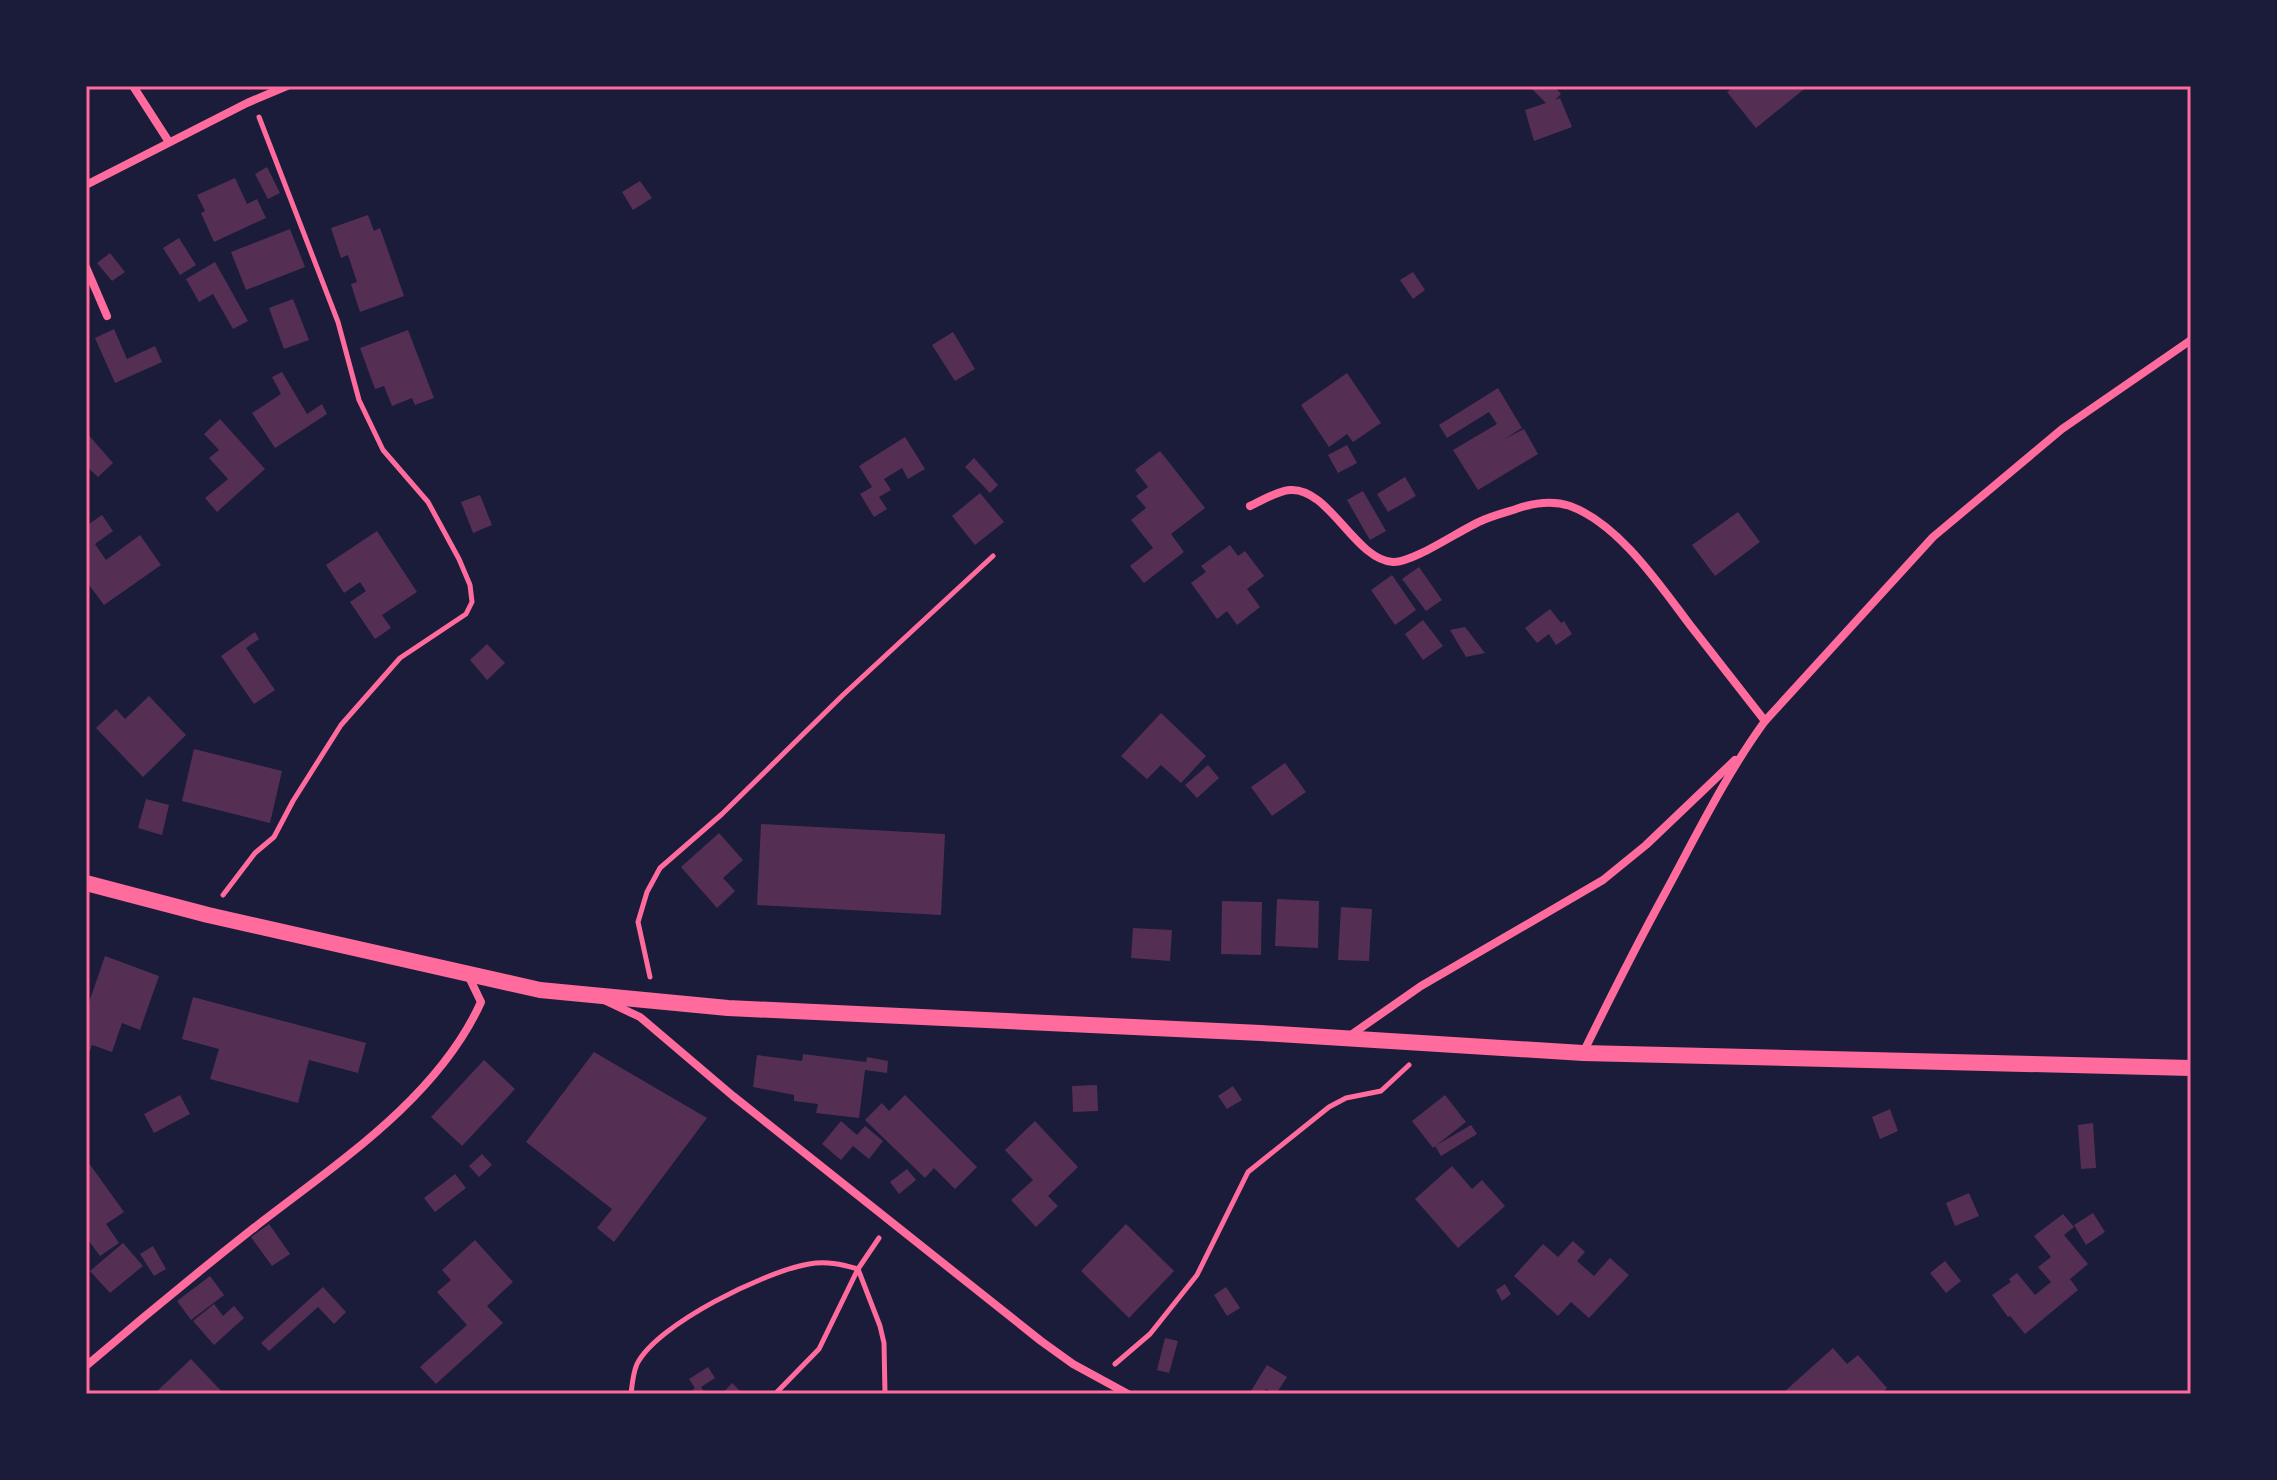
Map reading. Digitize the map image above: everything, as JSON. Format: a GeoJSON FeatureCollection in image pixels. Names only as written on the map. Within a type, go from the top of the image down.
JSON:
{"type":"FeatureCollection","features":[{"type":"Feature","properties":{"kind":"main road"},"geometry":{"type":"LineString","coordinates":[[86,883],[208,915],[540,990],[656,1002],[1583,1053],[2191,1068]]}},
{"type":"Feature","properties":{"kind":"street"},"geometry":{"type":"LineString","coordinates":[[133,86],[169,142]]}},
{"type":"Feature","properties":{"kind":"street"},"geometry":{"type":"LineString","coordinates":[[86,185],[247,103],[287,86]]}},
{"type":"Feature","properties":{"kind":"street"},"geometry":{"type":"LineString","coordinates":[[86,267],[107,316]]}},
{"type":"Feature","properties":{"kind":"street"},"geometry":{"type":"LineString","coordinates":[[1583,1053],[1629,956],[1742,753],[1765,721],[1933,537],[2062,429],[2191,340]]}},
{"type":"Feature","properties":{"kind":"street"},"geometry":{"type":"LineString","coordinates":[[1250,506],[1288,490],[1301,491],[1319,502],[1372,552],[1392,562],[1409,559],[1482,520],[1525,506],[1545,502],[1569,506],[1600,523],[1644,567],[1765,721]]}},
{"type":"Feature","properties":{"kind":"street"},"geometry":{"type":"LineString","coordinates":[[1344,1040],[1421,986],[1603,880],[1646,845],[1742,753]]}},
{"type":"Feature","properties":{"kind":"street"},"geometry":{"type":"LineString","coordinates":[[86,1366],[169,1295],[407,1105],[450,1055],[474,1019],[481,1002],[467,974]]}},
{"type":"Feature","properties":{"kind":"street"},"geometry":{"type":"LineString","coordinates":[[595,996],[640,1017],[733,1096],[1041,1341],[1114,1391],[1128,1394]]}},
{"type":"Feature","properties":{"kind":"path"},"geometry":{"type":"LineString","coordinates":[[208,915],[255,853],[274,837],[341,725],[400,658],[466,614],[472,602],[470,585],[459,559],[428,502],[383,450],[368,422],[338,322],[294,202],[258,116],[247,103]]}},
{"type":"Feature","properties":{"kind":"path"},"geometry":{"type":"LineString","coordinates":[[656,1002],[638,922],[647,892],[660,868],[722,814],[843,695],[993,556]]}},
{"type":"Feature","properties":{"kind":"path"},"geometry":{"type":"LineString","coordinates":[[1099,1378],[1150,1334],[1197,1275],[1248,1172],[1329,1107],[1346,1098],[1381,1091],[1408,1066],[1423,1043]]}},
{"type":"Feature","properties":{"kind":"path"},"geometry":{"type":"LineString","coordinates":[[777,1392],[819,1349],[858,1269],[891,1220]]}},
{"type":"Feature","properties":{"kind":"path"},"geometry":{"type":"LineString","coordinates":[[631,1394],[636,1365],[648,1348],[687,1317],[769,1275],[796,1267],[827,1262],[858,1269]]}},
{"type":"Feature","properties":{"kind":"path"},"geometry":{"type":"LineString","coordinates":[[858,1269],[884,1343],[885,1394]]}},
{"type":"Feature","properties":{"kind":"building"},"geometry":{"type":"Polygon","coordinates":[[[1554,86],[1561,94],[1555,100],[1560,98],[1572,127],[1534,141],[1525,110],[1546,103],[1531,88],[1554,86]]]}},
{"type":"Feature","properties":{"kind":"building"},"geometry":{"type":"Polygon","coordinates":[[[1735,86],[1808,86],[1756,128],[1727,92],[1735,86]]]}},
{"type":"Feature","properties":{"kind":"building"},"geometry":{"type":"Polygon","coordinates":[[[267,167],[280,193],[268,199],[255,174],[267,167]]]}},
{"type":"Feature","properties":{"kind":"building"},"geometry":{"type":"Polygon","coordinates":[[[235,178],[247,204],[257,199],[266,218],[214,242],[197,195],[235,178]]]}},
{"type":"Feature","properties":{"kind":"building"},"geometry":{"type":"Polygon","coordinates":[[[640,181],[652,198],[633,210],[622,192],[640,181]]]}},
{"type":"Feature","properties":{"kind":"building"},"geometry":{"type":"Polygon","coordinates":[[[368,215],[374,231],[380,228],[404,296],[360,312],[351,284],[357,282],[348,255],[341,258],[331,228],[368,215]]]}},
{"type":"Feature","properties":{"kind":"building"},"geometry":{"type":"Polygon","coordinates":[[[290,229],[305,267],[246,290],[231,252],[290,229]]]}},
{"type":"Feature","properties":{"kind":"building"},"geometry":{"type":"Polygon","coordinates":[[[179,238],[196,265],[180,275],[163,248],[179,238]]]}},
{"type":"Feature","properties":{"kind":"building"},"geometry":{"type":"Polygon","coordinates":[[[110,253],[125,272],[112,281],[97,263],[110,253]]]}},
{"type":"Feature","properties":{"kind":"building"},"geometry":{"type":"Polygon","coordinates":[[[215,262],[248,321],[233,329],[213,294],[199,302],[186,279],[215,262]]]}},
{"type":"Feature","properties":{"kind":"building"},"geometry":{"type":"Polygon","coordinates":[[[1413,272],[1425,290],[1413,299],[1400,280],[1413,272]]]}},
{"type":"Feature","properties":{"kind":"building"},"geometry":{"type":"Polygon","coordinates":[[[293,299],[309,340],[284,349],[269,308],[293,299]]]}},
{"type":"Feature","properties":{"kind":"building"},"geometry":{"type":"Polygon","coordinates":[[[114,329],[127,359],[155,346],[162,362],[115,383],[95,338],[114,329]]]}},
{"type":"Feature","properties":{"kind":"building"},"geometry":{"type":"Polygon","coordinates":[[[408,330],[434,398],[415,405],[412,398],[392,406],[384,386],[375,389],[360,348],[408,330]]]}},
{"type":"Feature","properties":{"kind":"building"},"geometry":{"type":"Polygon","coordinates":[[[953,332],[975,369],[955,381],[932,345],[953,332]]]}},
{"type":"Feature","properties":{"kind":"building"},"geometry":{"type":"Polygon","coordinates":[[[282,372],[307,414],[322,404],[327,414],[275,448],[252,413],[281,394],[272,377],[282,372]]]}},
{"type":"Feature","properties":{"kind":"building"},"geometry":{"type":"Polygon","coordinates":[[[1347,373],[1381,423],[1353,442],[1347,434],[1329,447],[1301,405],[1347,373]]]}},
{"type":"Feature","properties":{"kind":"building"},"geometry":{"type":"Polygon","coordinates":[[[1498,388],[1522,428],[1504,439],[1524,429],[1538,454],[1478,490],[1453,450],[1497,424],[1489,412],[1447,438],[1439,425],[1498,388]]]}},
{"type":"Feature","properties":{"kind":"building"},"geometry":{"type":"Polygon","coordinates":[[[220,419],[265,469],[217,512],[205,498],[228,479],[209,458],[219,450],[204,434],[220,419]]]}},
{"type":"Feature","properties":{"kind":"building"},"geometry":{"type":"Polygon","coordinates":[[[86,432],[113,463],[98,477],[86,466],[86,432]]]}},
{"type":"Feature","properties":{"kind":"building"},"geometry":{"type":"Polygon","coordinates":[[[905,437],[925,469],[908,479],[902,468],[884,479],[891,490],[879,497],[887,509],[874,517],[860,494],[872,487],[859,466],[905,437]]]}},
{"type":"Feature","properties":{"kind":"building"},"geometry":{"type":"Polygon","coordinates":[[[1347,445],[1357,463],[1338,473],[1328,455],[1347,445]]]}},
{"type":"Feature","properties":{"kind":"building"},"geometry":{"type":"Polygon","coordinates":[[[1160,451],[1205,508],[1171,534],[1184,552],[1144,583],[1130,566],[1153,548],[1131,520],[1146,508],[1136,496],[1148,487],[1135,470],[1160,451]]]}},
{"type":"Feature","properties":{"kind":"building"},"geometry":{"type":"Polygon","coordinates":[[[974,458],[998,485],[990,493],[965,467],[974,458]]]}},
{"type":"Feature","properties":{"kind":"building"},"geometry":{"type":"Polygon","coordinates":[[[1405,477],[1416,496],[1388,512],[1377,494],[1405,477]]]}},
{"type":"Feature","properties":{"kind":"building"},"geometry":{"type":"Polygon","coordinates":[[[1363,491],[1386,531],[1370,540],[1347,500],[1363,491]]]}},
{"type":"Feature","properties":{"kind":"building"},"geometry":{"type":"Polygon","coordinates":[[[980,493],[1004,522],[975,545],[952,516],[980,493]]]}},
{"type":"Feature","properties":{"kind":"building"},"geometry":{"type":"Polygon","coordinates":[[[480,495],[492,525],[473,533],[461,502],[480,495]]]}},
{"type":"Feature","properties":{"kind":"building"},"geometry":{"type":"Polygon","coordinates":[[[1738,512],[1760,542],[1715,576],[1692,545],[1738,512]]]}},
{"type":"Feature","properties":{"kind":"building"},"geometry":{"type":"Polygon","coordinates":[[[102,515],[113,531],[95,544],[106,560],[140,535],[161,565],[104,605],[89,585],[86,587],[86,526],[102,515]]]}},
{"type":"Feature","properties":{"kind":"building"},"geometry":{"type":"Polygon","coordinates":[[[377,531],[417,592],[382,615],[391,628],[375,639],[350,602],[366,591],[360,582],[344,593],[326,565],[377,531]]]}},
{"type":"Feature","properties":{"kind":"building"},"geometry":{"type":"Polygon","coordinates":[[[1230,545],[1238,556],[1245,551],[1264,576],[1247,589],[1260,607],[1237,625],[1227,611],[1217,619],[1191,583],[1206,572],[1201,566],[1230,545]]]}},
{"type":"Feature","properties":{"kind":"building"},"geometry":{"type":"Polygon","coordinates":[[[1419,567],[1442,600],[1426,611],[1402,579],[1419,567]]]}},
{"type":"Feature","properties":{"kind":"building"},"geometry":{"type":"Polygon","coordinates":[[[1392,575],[1416,610],[1395,625],[1371,590],[1392,575]]]}},
{"type":"Feature","properties":{"kind":"building"},"geometry":{"type":"Polygon","coordinates":[[[1550,609],[1561,623],[1564,621],[1572,634],[1556,645],[1549,634],[1537,643],[1525,628],[1550,609]]]}},
{"type":"Feature","properties":{"kind":"building"},"geometry":{"type":"Polygon","coordinates":[[[1423,620],[1443,646],[1423,660],[1405,634],[1423,620]]]}},
{"type":"Feature","properties":{"kind":"building"},"geometry":{"type":"Polygon","coordinates":[[[1465,627],[1485,653],[1466,657],[1450,630],[1465,627]]]}},
{"type":"Feature","properties":{"kind":"building"},"geometry":{"type":"Polygon","coordinates":[[[255,632],[259,639],[246,648],[275,690],[254,704],[221,656],[255,632]]]}},
{"type":"Feature","properties":{"kind":"building"},"geometry":{"type":"Polygon","coordinates":[[[487,644],[505,663],[487,680],[470,660],[487,644]]]}},
{"type":"Feature","properties":{"kind":"building"},"geometry":{"type":"Polygon","coordinates":[[[149,696],[186,735],[143,777],[96,728],[116,709],[125,719],[149,696]]]}},
{"type":"Feature","properties":{"kind":"building"},"geometry":{"type":"Polygon","coordinates":[[[1161,713],[1206,756],[1181,783],[1161,765],[1147,779],[1121,756],[1161,713]]]}},
{"type":"Feature","properties":{"kind":"building"},"geometry":{"type":"Polygon","coordinates":[[[194,749],[282,771],[270,823],[182,801],[194,749]]]}},
{"type":"Feature","properties":{"kind":"building"},"geometry":{"type":"Polygon","coordinates":[[[1285,763],[1306,792],[1272,816],[1251,787],[1285,763]]]}},
{"type":"Feature","properties":{"kind":"building"},"geometry":{"type":"Polygon","coordinates":[[[1208,765],[1219,778],[1197,798],[1185,785],[1208,765]]]}},
{"type":"Feature","properties":{"kind":"building"},"geometry":{"type":"Polygon","coordinates":[[[146,799],[169,805],[162,835],[138,828],[146,799]]]}},
{"type":"Feature","properties":{"kind":"building"},"geometry":{"type":"Polygon","coordinates":[[[761,824],[945,834],[941,915],[757,905],[761,824]]]}},
{"type":"Feature","properties":{"kind":"building"},"geometry":{"type":"Polygon","coordinates":[[[719,833],[743,860],[723,878],[735,891],[717,908],[681,867],[719,833]]]}},
{"type":"Feature","properties":{"kind":"building"},"geometry":{"type":"Polygon","coordinates":[[[1277,899],[1319,901],[1318,948],[1275,946],[1277,899]]]}},
{"type":"Feature","properties":{"kind":"building"},"geometry":{"type":"Polygon","coordinates":[[[1222,901],[1262,902],[1261,955],[1221,954],[1222,901]]]}},
{"type":"Feature","properties":{"kind":"building"},"geometry":{"type":"Polygon","coordinates":[[[1341,907],[1372,909],[1369,961],[1338,960],[1341,907]]]}},
{"type":"Feature","properties":{"kind":"building"},"geometry":{"type":"Polygon","coordinates":[[[1133,928],[1172,930],[1170,961],[1131,958],[1133,928]]]}},
{"type":"Feature","properties":{"kind":"building"},"geometry":{"type":"Polygon","coordinates":[[[105,956],[159,976],[140,1030],[122,1023],[112,1052],[92,1045],[86,1062],[86,1011],[105,956]]]}},
{"type":"Feature","properties":{"kind":"building"},"geometry":{"type":"Polygon","coordinates":[[[193,997],[366,1043],[358,1073],[309,1060],[298,1103],[210,1079],[219,1049],[182,1039],[193,997]]]}},
{"type":"Feature","properties":{"kind":"building"},"geometry":{"type":"Polygon","coordinates":[[[594,1052],[707,1118],[614,1242],[597,1228],[612,1209],[526,1142],[594,1052]]]}},
{"type":"Feature","properties":{"kind":"building"},"geometry":{"type":"Polygon","coordinates":[[[803,1054],[866,1062],[867,1057],[888,1061],[887,1073],[865,1070],[859,1118],[816,1113],[818,1104],[794,1101],[794,1095],[753,1087],[757,1055],[802,1061],[803,1054]]]}},
{"type":"Feature","properties":{"kind":"building"},"geometry":{"type":"Polygon","coordinates":[[[484,1060],[515,1089],[462,1146],[431,1117],[484,1060]]]}},
{"type":"Feature","properties":{"kind":"building"},"geometry":{"type":"Polygon","coordinates":[[[1097,1085],[1098,1111],[1073,1112],[1072,1086],[1097,1085]]]}},
{"type":"Feature","properties":{"kind":"building"},"geometry":{"type":"Polygon","coordinates":[[[1233,1086],[1242,1100],[1227,1109],[1218,1096],[1233,1086]]]}},
{"type":"Feature","properties":{"kind":"building"},"geometry":{"type":"Polygon","coordinates":[[[180,1095],[190,1114],[154,1133],[144,1114],[180,1095]]]}},
{"type":"Feature","properties":{"kind":"building"},"geometry":{"type":"Polygon","coordinates":[[[905,1095],[977,1167],[955,1189],[934,1168],[925,1178],[865,1120],[882,1103],[889,1111],[905,1095]]]}},
{"type":"Feature","properties":{"kind":"building"},"geometry":{"type":"Polygon","coordinates":[[[1445,1095],[1466,1122],[1433,1148],[1412,1121],[1445,1095]]]}},
{"type":"Feature","properties":{"kind":"building"},"geometry":{"type":"Polygon","coordinates":[[[1890,1109],[1898,1131],[1880,1139],[1872,1117],[1890,1109]]]}},
{"type":"Feature","properties":{"kind":"building"},"geometry":{"type":"Polygon","coordinates":[[[841,1121],[857,1135],[865,1126],[883,1141],[869,1159],[853,1146],[841,1160],[822,1144],[841,1121]]]}},
{"type":"Feature","properties":{"kind":"building"},"geometry":{"type":"Polygon","coordinates":[[[1035,1121],[1078,1167],[1048,1196],[1058,1206],[1036,1227],[1011,1200],[1033,1180],[1005,1150],[1035,1121]]]}},
{"type":"Feature","properties":{"kind":"building"},"geometry":{"type":"Polygon","coordinates":[[[2093,1123],[2096,1168],[2081,1169],[2078,1125],[2093,1123]]]}},
{"type":"Feature","properties":{"kind":"building"},"geometry":{"type":"Polygon","coordinates":[[[1471,1125],[1477,1134],[1441,1156],[1435,1146],[1471,1125]]]}},
{"type":"Feature","properties":{"kind":"building"},"geometry":{"type":"Polygon","coordinates":[[[482,1154],[492,1165],[479,1177],[469,1166],[482,1154]]]}},
{"type":"Feature","properties":{"kind":"building"},"geometry":{"type":"Polygon","coordinates":[[[86,1159],[124,1212],[106,1224],[119,1243],[100,1256],[86,1237],[86,1159]]]}},
{"type":"Feature","properties":{"kind":"building"},"geometry":{"type":"Polygon","coordinates":[[[1452,1166],[1472,1189],[1482,1180],[1505,1206],[1458,1248],[1415,1199],[1452,1166]]]}},
{"type":"Feature","properties":{"kind":"building"},"geometry":{"type":"Polygon","coordinates":[[[907,1169],[916,1180],[899,1194],[890,1182],[907,1169]]]}},
{"type":"Feature","properties":{"kind":"building"},"geometry":{"type":"Polygon","coordinates":[[[455,1174],[466,1188],[435,1212],[424,1198],[455,1174]]]}},
{"type":"Feature","properties":{"kind":"building"},"geometry":{"type":"Polygon","coordinates":[[[1969,1193],[1979,1216],[1955,1226],[1946,1203],[1969,1193]]]}},
{"type":"Feature","properties":{"kind":"building"},"geometry":{"type":"Polygon","coordinates":[[[2093,1213],[2105,1232],[2086,1245],[2074,1225],[2093,1213]]]}},
{"type":"Feature","properties":{"kind":"building"},"geometry":{"type":"Polygon","coordinates":[[[2063,1214],[2074,1227],[2064,1235],[2088,1264],[2070,1279],[2078,1290],[2025,1334],[1992,1295],[2011,1282],[2009,1279],[2017,1273],[2035,1295],[2051,1282],[2038,1267],[2051,1257],[2034,1236],[2063,1214]]]}},
{"type":"Feature","properties":{"kind":"building"},"geometry":{"type":"Polygon","coordinates":[[[269,1224],[290,1254],[272,1266],[251,1237],[269,1224]]]}},
{"type":"Feature","properties":{"kind":"building"},"geometry":{"type":"Polygon","coordinates":[[[1126,1224],[1174,1271],[1129,1318],[1081,1271],[1126,1224]]]}},
{"type":"Feature","properties":{"kind":"building"},"geometry":{"type":"Polygon","coordinates":[[[475,1240],[513,1282],[487,1306],[503,1323],[436,1384],[420,1367],[467,1325],[437,1292],[451,1280],[442,1270],[475,1240]]]}},
{"type":"Feature","properties":{"kind":"building"},"geometry":{"type":"Polygon","coordinates":[[[1573,1241],[1585,1252],[1577,1261],[1594,1276],[1610,1258],[1629,1275],[1589,1318],[1571,1302],[1558,1316],[1514,1276],[1543,1244],[1558,1257],[1573,1241]]]}},
{"type":"Feature","properties":{"kind":"building"},"geometry":{"type":"Polygon","coordinates":[[[123,1243],[143,1266],[110,1293],[90,1271],[123,1243]]]}},
{"type":"Feature","properties":{"kind":"building"},"geometry":{"type":"Polygon","coordinates":[[[153,1246],[166,1269],[154,1276],[140,1254],[153,1246]]]}},
{"type":"Feature","properties":{"kind":"building"},"geometry":{"type":"Polygon","coordinates":[[[1945,1261],[1961,1281],[1946,1293],[1930,1273],[1945,1261]]]}},
{"type":"Feature","properties":{"kind":"building"},"geometry":{"type":"Polygon","coordinates":[[[210,1276],[224,1295],[191,1320],[177,1301],[210,1276]]]}},
{"type":"Feature","properties":{"kind":"building"},"geometry":{"type":"Polygon","coordinates":[[[1505,1284],[1511,1294],[1502,1301],[1496,1290],[1505,1284]]]}},
{"type":"Feature","properties":{"kind":"building"},"geometry":{"type":"Polygon","coordinates":[[[323,1287],[346,1312],[334,1324],[318,1307],[269,1351],[261,1343],[323,1287]]]}},
{"type":"Feature","properties":{"kind":"building"},"geometry":{"type":"Polygon","coordinates":[[[1226,1287],[1240,1308],[1227,1316],[1214,1295],[1226,1287]]]}},
{"type":"Feature","properties":{"kind":"building"},"geometry":{"type":"Polygon","coordinates":[[[214,1304],[223,1316],[234,1306],[244,1318],[214,1345],[193,1321],[214,1304]]]}},
{"type":"Feature","properties":{"kind":"building"},"geometry":{"type":"Polygon","coordinates":[[[1165,1338],[1178,1341],[1169,1373],[1157,1370],[1165,1338]]]}},
{"type":"Feature","properties":{"kind":"building"},"geometry":{"type":"Polygon","coordinates":[[[1833,1348],[1847,1364],[1858,1355],[1887,1388],[1881,1394],[1784,1392],[1833,1348]]]}},
{"type":"Feature","properties":{"kind":"building"},"geometry":{"type":"Polygon","coordinates":[[[191,1359],[224,1394],[154,1394],[191,1359]]]}},
{"type":"Feature","properties":{"kind":"building"},"geometry":{"type":"Polygon","coordinates":[[[1267,1365],[1287,1377],[1276,1394],[1266,1389],[1262,1394],[1249,1394],[1267,1365]]]}},
{"type":"Feature","properties":{"kind":"building"},"geometry":{"type":"Polygon","coordinates":[[[708,1367],[715,1378],[701,1387],[706,1394],[687,1394],[695,1388],[689,1379],[708,1367]]]}},
{"type":"Feature","properties":{"kind":"building"},"geometry":{"type":"Polygon","coordinates":[[[732,1383],[743,1394],[722,1394],[732,1383]]]}}]}
